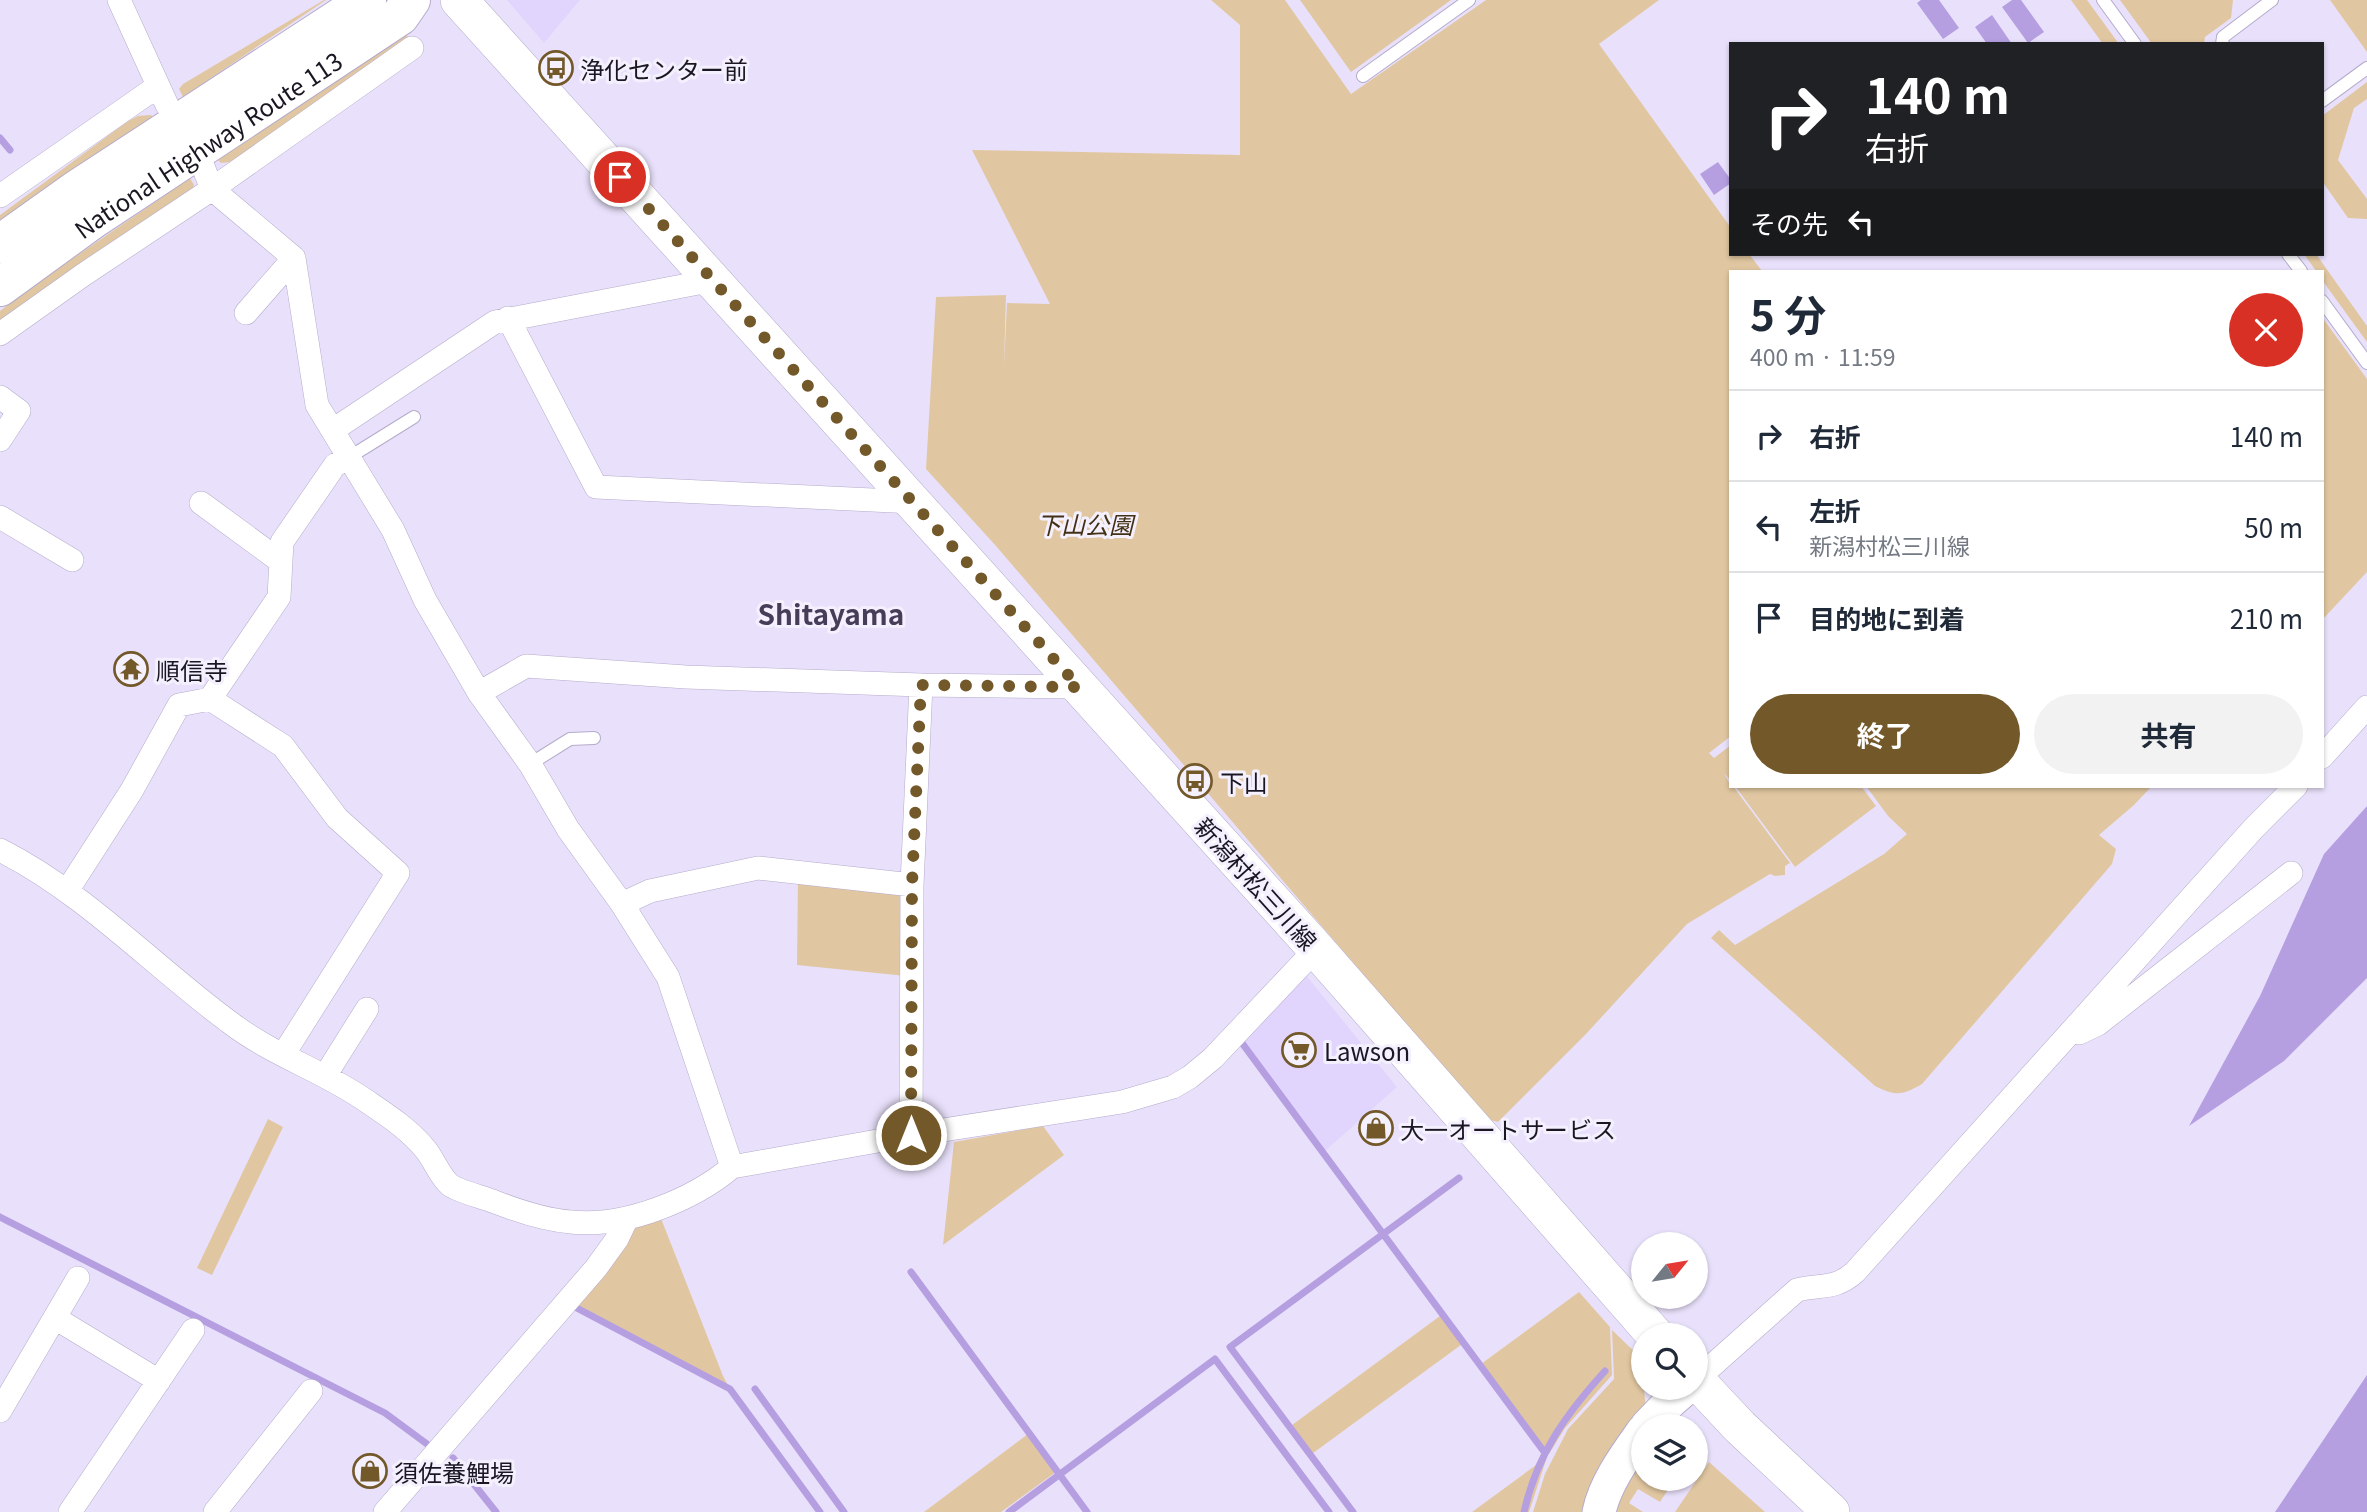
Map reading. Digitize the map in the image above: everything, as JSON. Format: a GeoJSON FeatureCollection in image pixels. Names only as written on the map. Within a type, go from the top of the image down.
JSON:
{"type":"FeatureCollection","features":[{"type":"Feature","properties":{"kind":"highway","name":"National Highway Route 113"},"geometry":{"type":"LineString","coordinates":[[0,244],[76,190],[367,0]]}},
{"type":"Feature","properties":{"kind":"highway","name":"National Highway Route 113"},"geometry":{"type":"LineString","coordinates":[[0,288],[92,220],[400,16],[411,0]]}},
{"type":"Feature","properties":{"kind":"main road","name":"新潟村松三川線"},"geometry":{"type":"LineString","coordinates":[[458,0],[915,502],[1316,949],[1645,1323]]}},
{"type":"Feature","properties":{"kind":"main road"},"geometry":{"type":"LineString","coordinates":[[1708,1393],[1740,1427],[1831,1512]]}},
{"type":"Feature","properties":{"kind":"street"},"geometry":{"type":"LineString","coordinates":[[0,196],[162,96],[119,0]]}},
{"type":"Feature","properties":{"kind":"street"},"geometry":{"type":"LineString","coordinates":[[0,334],[412,48]]}},
{"type":"Feature","properties":{"kind":"street"},"geometry":{"type":"LineString","coordinates":[[202,164],[212,189],[294,258],[317,405],[393,530],[425,600],[479,692],[530,764],[568,830],[622,904],[668,977],[732,1167]]}},
{"type":"Feature","properties":{"kind":"street"},"geometry":{"type":"LineString","coordinates":[[246,313],[294,258]]}},
{"type":"Feature","properties":{"kind":"street"},"geometry":{"type":"LineString","coordinates":[[333,430],[495,322],[714,281]]}},
{"type":"Feature","properties":{"kind":"street"},"geometry":{"type":"LineString","coordinates":[[508,318],[596,487],[915,502]]}},
{"type":"Feature","properties":{"kind":"street"},"geometry":{"type":"LineString","coordinates":[[0,397],[19,411],[0,440]]}},
{"type":"Feature","properties":{"kind":"street"},"geometry":{"type":"LineString","coordinates":[[210,699],[279,597],[282,542],[335,465],[348,458]]}},
{"type":"Feature","properties":{"kind":"street"},"geometry":{"type":"LineString","coordinates":[[201,503],[280,561]]}},
{"type":"Feature","properties":{"kind":"street"},"geometry":{"type":"LineString","coordinates":[[0,517],[72,560]]}},
{"type":"Feature","properties":{"kind":"street"},"geometry":{"type":"LineString","coordinates":[[479,692],[526,666],[686,677],[1079,687]]}},
{"type":"Feature","properties":{"kind":"street"},"geometry":{"type":"LineString","coordinates":[[911,1135],[912,885],[921,685]]}},
{"type":"Feature","properties":{"kind":"street"},"geometry":{"type":"LineString","coordinates":[[67,891],[132,790],[179,705],[210,699],[283,746],[337,818],[398,873],[283,1055]]}},
{"type":"Feature","properties":{"kind":"street"},"geometry":{"type":"LineString","coordinates":[[2324,755],[2367,707]]}},
{"type":"Feature","properties":{"kind":"street"},"geometry":{"type":"LineString","coordinates":[[1708,1369],[1797,1290],[1813,1286],[1834,1286],[1855,1272],[2254,828],[2294,788]]}},
{"type":"Feature","properties":{"kind":"street"},"geometry":{"type":"LineString","coordinates":[[0,850],[26,863],[67,891],[233,1026],[347,1087],[398,1122],[425,1150],[450,1185],[514,1209],[571,1222],[612,1222],[627,1218],[679,1200],[716,1181],[732,1167],[911,1135],[1122,1102],[1173,1087],[1213,1058],[1316,949]]}},
{"type":"Feature","properties":{"kind":"street"},"geometry":{"type":"LineString","coordinates":[[622,904],[650,891],[758,868],[912,885]]}},
{"type":"Feature","properties":{"kind":"street"},"geometry":{"type":"LineString","coordinates":[[2063,1041],[2098,1024],[2291,873]]}},
{"type":"Feature","properties":{"kind":"street"},"geometry":{"type":"LineString","coordinates":[[325,1076],[367,1009]]}},
{"type":"Feature","properties":{"kind":"street"},"geometry":{"type":"LineString","coordinates":[[385,1512],[596,1268],[617,1239],[627,1218]]}},
{"type":"Feature","properties":{"kind":"street"},"geometry":{"type":"LineString","coordinates":[[0,1411],[78,1278]]}},
{"type":"Feature","properties":{"kind":"street"},"geometry":{"type":"LineString","coordinates":[[55,1318],[159,1381]]}},
{"type":"Feature","properties":{"kind":"street"},"geometry":{"type":"LineString","coordinates":[[70,1512],[194,1330]]}},
{"type":"Feature","properties":{"kind":"street"},"geometry":{"type":"LineString","coordinates":[[215,1512],[311,1391]]}},
{"type":"Feature","properties":{"kind":"street"},"geometry":{"type":"LineString","coordinates":[[1659,1414],[1672,1400]]}},
{"type":"Feature","properties":{"kind":"street"},"geometry":{"type":"LineString","coordinates":[[1599,1512],[1601,1500],[1631,1450]]}},
{"type":"Feature","properties":{"kind":"lane"},"geometry":{"type":"LineString","coordinates":[[1363,76],[1469,0]]}},
{"type":"Feature","properties":{"kind":"lane"},"geometry":{"type":"LineString","coordinates":[[2103,0],[2134,42]]}},
{"type":"Feature","properties":{"kind":"lane"},"geometry":{"type":"LineString","coordinates":[[2248,0],[2256,12]]}},
{"type":"Feature","properties":{"kind":"lane"},"geometry":{"type":"LineString","coordinates":[[2222,42],[2223,37],[2272,0]]}},
{"type":"Feature","properties":{"kind":"lane"},"geometry":{"type":"LineString","coordinates":[[2324,100],[2367,68]]}},
{"type":"Feature","properties":{"kind":"lane"},"geometry":{"type":"LineString","coordinates":[[2290,256],[2300,270]]}},
{"type":"Feature","properties":{"kind":"lane"},"geometry":{"type":"LineString","coordinates":[[2324,304],[2367,363]]}},
{"type":"Feature","properties":{"kind":"lane"},"geometry":{"type":"LineString","coordinates":[[348,458],[414,416]]}},
{"type":"Feature","properties":{"kind":"lane"},"geometry":{"type":"LineString","coordinates":[[530,764],[570,739],[594,738]]}},
{"type":"Feature","properties":{"kind":"shaded area"},"geometry":{"type":"Polygon","coordinates":[[[507,0],[580,0],[544,43],[507,0]]]}},
{"type":"Feature","properties":{"kind":"shaded area"},"geometry":{"type":"Polygon","coordinates":[[[1921,0],[1939,0],[1959,28],[1943,39],[1917,3],[1921,0]]]}},
{"type":"Feature","properties":{"kind":"shaded area"},"geometry":{"type":"Polygon","coordinates":[[[2012,0],[2021,0],[2044,32],[2027,42],[2002,7],[2012,0]]]}},
{"type":"Feature","properties":{"kind":"shaded area"},"geometry":{"type":"Polygon","coordinates":[[[1992,15],[2011,42],[1986,42],[1975,27],[1992,15]]]}},
{"type":"Feature","properties":{"kind":"shaded area"},"geometry":{"type":"Polygon","coordinates":[[[1718,162],[1729,177],[1729,184],[1714,195],[1700,174],[1718,162]]]}},
{"type":"Feature","properties":{"kind":"shaded area"},"geometry":{"type":"Polygon","coordinates":[[[2367,806],[2367,978],[2284,1061],[2189,1126],[2260,996],[2324,854],[2367,806]]]}},
{"type":"Feature","properties":{"kind":"shaded area"},"geometry":{"type":"Polygon","coordinates":[[[1305,974],[1397,1087],[1325,1151],[1243,1041],[1305,974]]]}},
{"type":"Feature","properties":{"kind":"shaded area"},"geometry":{"type":"Polygon","coordinates":[[[2367,1375],[2367,1512],[2275,1512],[2367,1375]]]}},
{"type":"Feature","properties":{"kind":"green space"},"geometry":{"type":"Polygon","coordinates":[[[324,0],[183,97],[179,89],[183,84],[324,0]]]}},
{"type":"Feature","properties":{"kind":"green space","name":"下山公園"},"geometry":{"type":"Polygon","coordinates":[[[1211,0],[1285,0],[1351,94],[1486,0],[1659,0],[1599,44],[1729,225],[1729,256],[1751,256],[1761,270],[1729,270],[1729,738],[1709,753],[1714,758],[1729,747],[1729,779],[1724,773],[1729,788],[1734,788],[1790,863],[1785,866],[1785,875],[1770,874],[1687,924],[1586,1034],[1498,1122],[1487,1119],[996,546],[926,469],[936,297],[1006,295],[1004,367],[1007,303],[1050,304],[972,150],[1240,155],[1240,25],[1211,0]]]}},
{"type":"Feature","properties":{"kind":"green space"},"geometry":{"type":"Polygon","coordinates":[[[1300,0],[1451,0],[1351,72],[1300,0]]]}},
{"type":"Feature","properties":{"kind":"green space"},"geometry":{"type":"Polygon","coordinates":[[[2071,0],[2087,0],[2118,42],[2102,42],[2071,0]]]}},
{"type":"Feature","properties":{"kind":"green space"},"geometry":{"type":"Polygon","coordinates":[[[2120,0],[2233,0],[2231,18],[2205,37],[2204,42],[2151,42],[2120,0]]]}},
{"type":"Feature","properties":{"kind":"green space"},"geometry":{"type":"Polygon","coordinates":[[[2330,0],[2367,0],[2367,52],[2330,0]]]}},
{"type":"Feature","properties":{"kind":"green space"},"geometry":{"type":"Polygon","coordinates":[[[405,33],[408,37],[230,162],[221,163],[216,158],[405,33]]]}},
{"type":"Feature","properties":{"kind":"green space"},"geometry":{"type":"Polygon","coordinates":[[[2367,82],[2367,99],[2354,108],[2338,160],[2367,199],[2367,219],[2348,218],[2324,184],[2324,114],[2367,82]]]}},
{"type":"Feature","properties":{"kind":"green space"},"geometry":{"type":"Polygon","coordinates":[[[151,115],[154,118],[0,230],[0,215],[128,121],[138,116],[151,115]]]}},
{"type":"Feature","properties":{"kind":"green space"},"geometry":{"type":"Polygon","coordinates":[[[188,175],[194,185],[192,191],[0,322],[0,311],[28,289],[164,196],[188,175]]]}},
{"type":"Feature","properties":{"kind":"green space"},"geometry":{"type":"Polygon","coordinates":[[[2305,256],[2317,256],[2367,326],[2367,342],[2324,283],[2324,270],[2315,270],[2305,256]]]}},
{"type":"Feature","properties":{"kind":"green space"},"geometry":{"type":"Polygon","coordinates":[[[2324,320],[2367,379],[2367,572],[2324,618],[2324,320]]]}},
{"type":"Feature","properties":{"kind":"green space"},"geometry":{"type":"Polygon","coordinates":[[[1736,788],[1862,788],[1876,806],[1795,867],[1736,788]]]}},
{"type":"Feature","properties":{"kind":"green space"},"geometry":{"type":"Polygon","coordinates":[[[1867,788],[2150,788],[2099,835],[2116,849],[2112,864],[1922,1084],[1898,1093],[1875,1086],[1711,938],[1719,930],[1735,945],[1884,854],[1907,834],[1888,816],[1867,788]]]}},
{"type":"Feature","properties":{"kind":"green space"},"geometry":{"type":"Polygon","coordinates":[[[798,879],[907,889],[906,976],[797,965],[798,879]]]}},
{"type":"Feature","properties":{"kind":"green space"},"geometry":{"type":"Polygon","coordinates":[[[268,1119],[283,1127],[212,1275],[197,1268],[268,1119]]]}},
{"type":"Feature","properties":{"kind":"green space"},"geometry":{"type":"Polygon","coordinates":[[[1043,1126],[1064,1155],[943,1245],[954,1142],[1043,1126]]]}},
{"type":"Feature","properties":{"kind":"green space"},"geometry":{"type":"Polygon","coordinates":[[[660,1216],[730,1389],[573,1306],[633,1233],[635,1224],[660,1216]]]}},
{"type":"Feature","properties":{"kind":"green space"},"geometry":{"type":"Polygon","coordinates":[[[1579,1292],[1610,1327],[1612,1375],[1565,1428],[1549,1454],[1481,1364],[1579,1292]]]}},
{"type":"Feature","properties":{"kind":"green space"},"geometry":{"type":"Polygon","coordinates":[[[1444,1313],[1465,1342],[1309,1456],[1288,1428],[1444,1313]]]}},
{"type":"Feature","properties":{"kind":"green space"},"geometry":{"type":"Polygon","coordinates":[[[1612,1330],[1631,1348],[1631,1400],[1645,1400],[1646,1410],[1644,1414],[1631,1414],[1631,1435],[1584,1512],[1533,1512],[1545,1474],[1568,1429],[1614,1379],[1612,1330]]]}},
{"type":"Feature","properties":{"kind":"green space"},"geometry":{"type":"Polygon","coordinates":[[[1028,1434],[1056,1472],[1001,1512],[924,1512],[1028,1434]]]}},
{"type":"Feature","properties":{"kind":"green space"},"geometry":{"type":"Polygon","coordinates":[[[1547,1457],[1529,1512],[1472,1512],[1547,1457]]]}},
{"type":"Feature","properties":{"kind":"green space"},"geometry":{"type":"Polygon","coordinates":[[[1708,1463],[1765,1512],[1675,1512],[1689,1491],[1708,1491],[1708,1463]]]}},
{"type":"Feature","properties":{"kind":"green space"},"geometry":{"type":"Polygon","coordinates":[[[1631,1476],[1631,1491],[1637,1491],[1629,1503],[1643,1512],[1613,1512],[1631,1476]]]}},
{"type":"Feature","properties":{"kind":"green space"},"geometry":{"type":"Polygon","coordinates":[[[1641,1491],[1667,1491],[1660,1502],[1641,1491]]]}},
{"type":"Feature","properties":{"kind":"waterway"},"geometry":{"type":"LineString","coordinates":[[0,138],[10,150]]}},
{"type":"Feature","properties":{"kind":"waterway"},"geometry":{"type":"LineString","coordinates":[[1242,1043],[1545,1453]]}},
{"type":"Feature","properties":{"kind":"waterway"},"geometry":{"type":"LineString","coordinates":[[1353,1512],[1230,1347],[1459,1178]]}},
{"type":"Feature","properties":{"kind":"waterway"},"geometry":{"type":"LineString","coordinates":[[0,1217],[385,1413],[427,1444]]}},
{"type":"Feature","properties":{"kind":"waterway"},"geometry":{"type":"LineString","coordinates":[[911,1272],[1087,1512]]}},
{"type":"Feature","properties":{"kind":"waterway"},"geometry":{"type":"LineString","coordinates":[[573,1306],[730,1389],[820,1512]]}},
{"type":"Feature","properties":{"kind":"waterway"},"geometry":{"type":"LineString","coordinates":[[1009,1512],[1215,1359],[1329,1512]]}},
{"type":"Feature","properties":{"kind":"waterway"},"geometry":{"type":"LineString","coordinates":[[1524,1512],[1545,1453],[1566,1419],[1605,1371]]}},
{"type":"Feature","properties":{"kind":"waterway"},"geometry":{"type":"LineString","coordinates":[[755,1389],[844,1512]]}},
{"type":"Feature","properties":{"kind":"waterway"},"geometry":{"type":"LineString","coordinates":[[453,1458],[496,1512]]}},
{"type":"Feature","properties":{"kind":"place","name":"浄化センター前"},"geometry":{"type":"Point","coordinates":[556,68]}},
{"type":"Feature","properties":{"kind":"place","name":"順信寺"},"geometry":{"type":"Point","coordinates":[131,669]}},
{"type":"Feature","properties":{"kind":"place","name":"下山"},"geometry":{"type":"Point","coordinates":[1195,781]}},
{"type":"Feature","properties":{"kind":"place","name":"Lawson"},"geometry":{"type":"Point","coordinates":[1299,1050]}},
{"type":"Feature","properties":{"kind":"place","name":"大一オートサービス"},"geometry":{"type":"Point","coordinates":[1376,1128]}},
{"type":"Feature","properties":{"kind":"place","name":"須佐養鯉場"},"geometry":{"type":"Point","coordinates":[370,1471]}},
{"type":"Feature","properties":{"kind":"district","name":"Shitayama"},"geometry":{"type":"Point","coordinates":[831,613]}},
{"type":"Feature","properties":{"kind":"route"},"geometry":{"type":"LineString","coordinates":[[620,177],[1079,687],[921,685],[912,885],[911,1135]]}}]}
